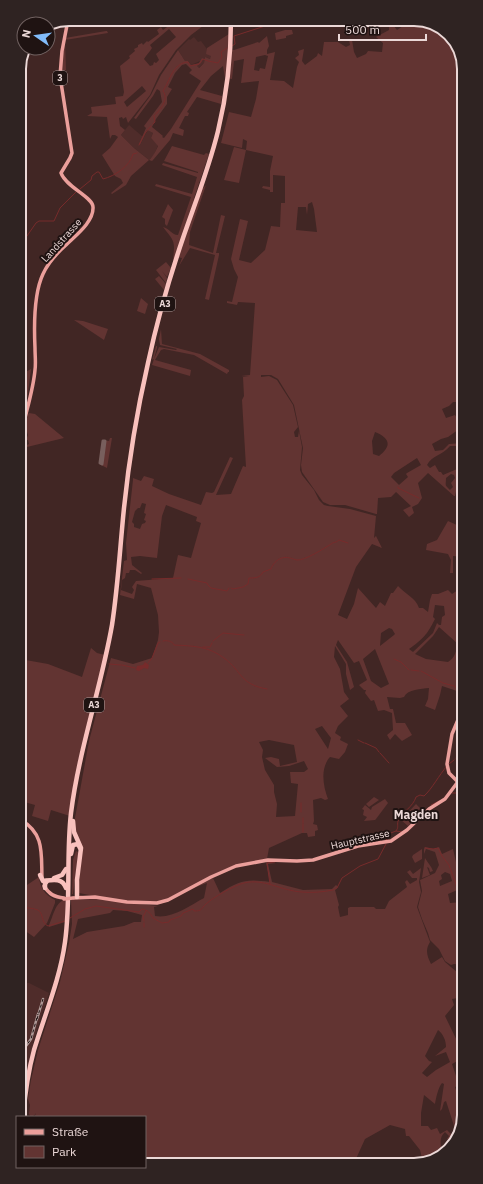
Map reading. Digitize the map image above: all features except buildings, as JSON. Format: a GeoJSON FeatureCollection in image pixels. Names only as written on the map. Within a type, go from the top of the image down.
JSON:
{"type":"FeatureCollection","features":[{"type":"Feature","properties":{"kind":"highway","name":"A3"},"geometry":{"type":"LineString","coordinates":[[69,913],[62,899],[69,860],[76,791],[111,642],[117,604],[130,471],[146,380],[171,282],[218,141],[227,96],[231,56],[232,26]]}},
{"type":"Feature","properties":{"kind":"highway","name":"A3"},"geometry":{"type":"LineString","coordinates":[[26,1089],[30,1066],[64,951],[69,913],[70,820],[74,789],[108,647],[121,560]]}},
{"type":"Feature","properties":{"kind":"highway"},"geometry":{"type":"LineString","coordinates":[[72,820],[74,832],[82,849],[78,870],[76,897]]}},
{"type":"Feature","properties":{"kind":"highway"},"geometry":{"type":"LineString","coordinates":[[43,879],[62,876],[66,870],[73,845],[79,845],[80,852],[76,880],[76,897]]}},
{"type":"Feature","properties":{"kind":"highway"},"geometry":{"type":"LineString","coordinates":[[43,879],[45,888]]}},
{"type":"Feature","properties":{"kind":"highway"},"geometry":{"type":"LineString","coordinates":[[43,879],[58,880],[63,882],[66,888],[62,899]]}},
{"type":"Feature","properties":{"kind":"main road","name":"Landstrasse"},"geometry":{"type":"LineString","coordinates":[[26,413],[35,371],[35,316],[40,281],[49,264],[82,230],[93,210],[93,205],[90,199],[77,191],[61,173],[72,153],[60,73],[67,26]]}},
{"type":"Feature","properties":{"kind":"main road","name":"Hauptstrasse"},"geometry":{"type":"LineString","coordinates":[[62,899],[95,897],[127,902],[157,903],[168,900],[202,881],[232,867],[262,860],[313,860],[358,846],[386,842],[398,837],[409,829],[424,813],[445,799],[457,782],[448,773],[447,765],[452,734],[457,722]]}},
{"type":"Feature","properties":{"kind":"main road"},"geometry":{"type":"LineString","coordinates":[[26,824],[33,830],[40,849],[43,888],[47,894],[62,899]]}},
{"type":"Feature","properties":{"kind":"main road"},"geometry":{"type":"LineString","coordinates":[[45,888],[51,894],[62,899]]}},
{"type":"Feature","properties":{"kind":"shaded area"},"geometry":{"type":"Polygon","coordinates":[[[194,37],[198,42],[201,41],[212,56],[210,59],[205,57],[204,63],[198,68],[197,66],[200,61],[191,65],[188,61],[185,61],[178,50],[189,39],[190,40],[194,37]]]}},
{"type":"Feature","properties":{"kind":"shaded area"},"geometry":{"type":"Polygon","coordinates":[[[129,125],[143,137],[139,144],[140,145],[147,130],[153,133],[151,138],[158,145],[154,155],[149,160],[121,135],[129,125]]]}},
{"type":"Feature","properties":{"kind":"shaded area"},"geometry":{"type":"Polygon","coordinates":[[[145,662],[149,665],[148,669],[144,668],[139,671],[136,670],[137,666],[143,665],[145,662]]]}},
{"type":"Feature","properties":{"kind":"shaded area"},"geometry":{"type":"Polygon","coordinates":[[[26,983],[49,993],[34,1039],[26,1080],[26,983]]]}},
{"type":"Feature","properties":{"kind":"green space"},"geometry":{"type":"Polygon","coordinates":[[[168,26],[203,26],[191,35],[176,50],[159,75],[150,95],[128,123],[126,117],[123,119],[122,117],[119,118],[120,126],[125,130],[121,135],[149,160],[131,176],[126,185],[112,194],[111,193],[123,183],[121,179],[115,176],[102,155],[110,148],[118,137],[112,135],[110,139],[107,117],[87,116],[92,113],[91,107],[116,104],[115,97],[123,96],[124,92],[120,66],[130,58],[129,56],[135,51],[134,49],[138,47],[138,45],[142,43],[143,45],[159,34],[157,30],[161,27],[163,30],[168,26]],[[169,29],[150,45],[152,48],[144,59],[150,66],[159,60],[156,54],[176,37],[169,29]],[[142,86],[124,102],[127,107],[146,91],[142,86]]]}},
{"type":"Feature","properties":{"kind":"green space"},"geometry":{"type":"Polygon","coordinates":[[[391,26],[394,26],[397,30],[403,26],[417,26],[430,29],[440,35],[453,50],[457,69],[457,403],[453,402],[449,406],[442,409],[446,418],[455,415],[457,418],[457,431],[448,437],[432,444],[435,451],[443,450],[449,444],[457,443],[457,446],[450,446],[444,452],[432,459],[427,465],[430,468],[435,465],[439,472],[443,475],[457,469],[457,487],[455,496],[428,473],[418,483],[422,498],[418,504],[412,507],[414,513],[409,517],[403,510],[411,506],[396,492],[391,497],[378,498],[377,514],[345,505],[330,505],[323,502],[302,472],[301,465],[303,448],[294,405],[278,379],[271,375],[261,375],[261,377],[269,376],[277,380],[293,405],[298,427],[294,432],[295,437],[298,437],[299,431],[302,447],[300,470],[319,500],[324,505],[350,509],[376,516],[374,538],[376,536],[382,548],[372,544],[356,567],[338,615],[347,619],[354,604],[358,588],[376,608],[380,602],[385,606],[391,593],[393,593],[398,586],[413,598],[419,608],[423,608],[428,612],[432,594],[438,594],[448,590],[452,594],[457,591],[457,643],[439,627],[433,636],[415,654],[426,659],[448,662],[454,656],[457,648],[457,691],[442,686],[435,710],[425,706],[428,699],[429,688],[408,692],[404,697],[400,698],[387,697],[390,709],[393,709],[396,723],[405,723],[412,735],[402,741],[395,734],[390,740],[387,735],[393,730],[392,713],[384,710],[378,711],[374,700],[371,701],[365,693],[366,690],[359,685],[367,680],[359,661],[354,663],[338,640],[336,645],[347,662],[354,687],[350,690],[346,674],[346,664],[335,646],[334,657],[340,669],[344,692],[349,699],[340,706],[348,716],[338,726],[335,733],[341,737],[340,740],[348,744],[345,752],[339,759],[330,757],[325,766],[323,777],[328,799],[325,800],[321,798],[313,800],[313,824],[317,825],[318,830],[315,831],[315,836],[308,837],[307,833],[302,833],[269,848],[267,859],[239,865],[215,873],[179,894],[161,902],[154,903],[116,900],[78,894],[82,850],[75,832],[75,818],[89,741],[111,658],[133,664],[152,658],[158,640],[158,615],[151,588],[137,584],[134,599],[120,595],[124,561],[127,560],[126,543],[133,478],[141,481],[144,476],[154,479],[152,486],[169,494],[201,505],[206,492],[214,492],[230,457],[233,458],[216,495],[231,494],[243,466],[246,467],[242,400],[244,396],[243,377],[249,377],[241,376],[250,375],[255,303],[238,302],[237,305],[227,303],[227,301],[232,302],[238,277],[231,259],[240,219],[248,221],[239,260],[251,263],[265,250],[271,226],[280,227],[281,203],[285,203],[285,176],[273,175],[273,192],[262,188],[263,186],[270,187],[270,171],[273,156],[246,150],[247,141],[243,139],[242,148],[221,143],[229,112],[251,117],[256,99],[259,81],[241,83],[244,59],[234,61],[232,79],[225,78],[223,66],[211,76],[200,90],[222,96],[221,104],[197,97],[187,112],[189,113],[188,116],[185,116],[179,128],[184,130],[183,136],[173,133],[170,140],[152,161],[149,160],[158,146],[151,138],[153,133],[147,130],[140,145],[139,144],[146,128],[144,126],[162,102],[160,91],[157,89],[136,119],[134,118],[151,95],[161,75],[178,50],[185,61],[188,61],[191,65],[199,63],[203,58],[201,63],[197,66],[199,68],[204,63],[205,57],[210,59],[211,56],[206,54],[207,48],[229,34],[228,49],[234,50],[258,42],[259,43],[267,36],[269,46],[267,54],[275,52],[270,80],[284,81],[293,88],[299,62],[295,58],[299,55],[298,51],[304,49],[302,61],[305,65],[317,56],[318,53],[322,56],[324,42],[338,42],[346,47],[350,45],[349,40],[352,40],[354,52],[357,58],[366,54],[368,51],[382,52],[383,43],[376,37],[389,30],[389,27],[391,26]],[[265,55],[256,57],[254,70],[259,71],[260,68],[265,69],[268,56],[265,55]],[[186,64],[182,65],[175,73],[168,87],[172,89],[167,97],[167,104],[152,127],[164,138],[201,81],[189,73],[192,70],[186,64]],[[312,202],[308,204],[307,215],[306,207],[298,207],[296,230],[317,232],[312,202]],[[375,432],[372,441],[373,454],[379,456],[386,449],[388,442],[384,437],[375,432]],[[417,458],[394,473],[391,477],[399,485],[408,477],[406,474],[407,473],[421,465],[417,458]],[[451,474],[446,478],[446,486],[450,490],[453,487],[451,483],[455,478],[454,475],[451,474]],[[142,503],[140,508],[135,511],[132,522],[134,527],[140,529],[142,524],[146,521],[144,520],[146,514],[144,513],[146,504],[142,503]],[[166,505],[162,516],[157,558],[140,556],[131,557],[132,565],[142,573],[141,574],[135,570],[130,570],[129,573],[126,573],[125,578],[122,580],[121,590],[132,594],[134,590],[132,587],[136,581],[173,578],[178,555],[191,558],[201,523],[196,521],[197,517],[166,505]],[[435,605],[433,617],[435,619],[427,633],[409,649],[413,652],[433,633],[437,623],[441,625],[442,617],[445,615],[444,606],[435,605]],[[389,628],[381,633],[380,646],[395,634],[392,629],[389,628]],[[375,649],[363,659],[371,681],[381,688],[389,684],[375,649]],[[322,726],[315,729],[328,749],[331,738],[322,726]],[[269,740],[259,742],[263,750],[262,757],[265,770],[274,785],[277,804],[276,817],[295,816],[298,784],[291,783],[290,772],[304,772],[308,769],[304,761],[289,766],[277,767],[265,758],[271,757],[279,759],[280,766],[297,762],[294,745],[269,740]]]}},
{"type":"Feature","properties":{"kind":"green space"},"geometry":{"type":"Polygon","coordinates":[[[285,30],[292,30],[293,34],[286,36],[286,38],[276,40],[275,33],[285,30]]]}},
{"type":"Feature","properties":{"kind":"green space"},"geometry":{"type":"Polygon","coordinates":[[[106,31],[108,33],[65,40],[66,70],[61,71],[65,38],[106,31]]]}},
{"type":"Feature","properties":{"kind":"green space"},"geometry":{"type":"Polygon","coordinates":[[[172,146],[204,155],[206,153],[209,154],[193,201],[196,195],[206,185],[190,232],[189,245],[213,253],[221,215],[225,216],[216,253],[219,253],[219,255],[209,300],[205,299],[215,255],[190,248],[179,266],[182,258],[176,257],[173,260],[173,242],[163,227],[178,235],[191,197],[155,186],[156,184],[192,194],[197,177],[162,165],[163,163],[198,173],[164,161],[172,146]]]}},
{"type":"Feature","properties":{"kind":"green space"},"geometry":{"type":"Polygon","coordinates":[[[234,147],[246,150],[239,183],[224,180],[234,147]]]}},
{"type":"Feature","properties":{"kind":"green space"},"geometry":{"type":"Polygon","coordinates":[[[168,204],[173,210],[167,226],[165,224],[165,219],[162,217],[168,204]]]}},
{"type":"Feature","properties":{"kind":"green space"},"geometry":{"type":"Polygon","coordinates":[[[166,262],[171,268],[167,277],[162,271],[167,278],[166,283],[156,270],[166,262]]]}},
{"type":"Feature","properties":{"kind":"green space"},"geometry":{"type":"Polygon","coordinates":[[[159,276],[166,284],[164,290],[155,279],[159,276]]]}},
{"type":"Feature","properties":{"kind":"green space"},"geometry":{"type":"Polygon","coordinates":[[[141,298],[148,304],[145,314],[137,311],[141,298]]]}},
{"type":"Feature","properties":{"kind":"green space"},"geometry":{"type":"Polygon","coordinates":[[[74,320],[83,321],[108,329],[104,340],[74,320]]]}},
{"type":"Feature","properties":{"kind":"green space"},"geometry":{"type":"Polygon","coordinates":[[[161,329],[162,344],[200,354],[229,370],[229,372],[227,374],[194,355],[164,349],[161,350],[155,360],[191,370],[190,376],[152,365],[159,347],[177,349],[160,345],[159,339],[161,329]]]}},
{"type":"Feature","properties":{"kind":"green space"},"geometry":{"type":"Polygon","coordinates":[[[157,346],[157,348],[154,359],[152,360],[157,346]]]}},
{"type":"Feature","properties":{"kind":"green space"},"geometry":{"type":"Polygon","coordinates":[[[31,369],[26,403],[26,372],[31,369]]]}},
{"type":"Feature","properties":{"kind":"green space"},"geometry":{"type":"Polygon","coordinates":[[[28,414],[35,414],[64,438],[27,447],[29,444],[28,440],[26,440],[28,435],[26,422],[28,414]]]}},
{"type":"Feature","properties":{"kind":"green space"},"geometry":{"type":"Polygon","coordinates":[[[110,438],[112,438],[107,468],[99,464],[103,440],[109,441],[110,438]]]}},
{"type":"Feature","properties":{"kind":"green space"},"geometry":{"type":"Polygon","coordinates":[[[448,521],[457,525],[457,556],[453,556],[453,573],[450,573],[451,560],[448,554],[426,550],[427,544],[437,540],[448,521]]]}},
{"type":"Feature","properties":{"kind":"green space"},"geometry":{"type":"Polygon","coordinates":[[[91,648],[97,653],[105,655],[79,755],[70,816],[51,810],[48,821],[32,816],[35,805],[26,802],[26,660],[48,664],[82,677],[91,648]]]}},
{"type":"Feature","properties":{"kind":"green space"},"geometry":{"type":"Polygon","coordinates":[[[374,797],[379,800],[369,807],[366,804],[374,797]]]}},
{"type":"Feature","properties":{"kind":"green space"},"geometry":{"type":"Polygon","coordinates":[[[385,799],[388,803],[376,819],[364,821],[367,817],[363,815],[364,810],[362,809],[365,805],[371,810],[372,807],[385,799]]]}},
{"type":"Feature","properties":{"kind":"green space"},"geometry":{"type":"Polygon","coordinates":[[[416,804],[421,809],[418,812],[420,814],[408,826],[401,820],[416,804]]]}},
{"type":"Feature","properties":{"kind":"green space"},"geometry":{"type":"Polygon","coordinates":[[[425,847],[434,849],[439,847],[442,854],[453,849],[457,862],[457,890],[448,894],[450,903],[457,902],[457,964],[451,965],[445,961],[439,949],[430,940],[418,907],[422,891],[420,880],[435,873],[439,865],[435,852],[426,849],[424,854],[425,847]],[[445,872],[441,875],[442,879],[439,881],[440,886],[452,881],[450,874],[445,872]]]}},
{"type":"Feature","properties":{"kind":"green space"},"geometry":{"type":"Polygon","coordinates":[[[422,849],[422,859],[415,863],[412,857],[413,855],[422,849]]]}},
{"type":"Feature","properties":{"kind":"green space"},"geometry":{"type":"Polygon","coordinates":[[[76,851],[78,852],[78,856],[72,894],[73,860],[76,851]]]}},
{"type":"Feature","properties":{"kind":"green space"},"geometry":{"type":"Polygon","coordinates":[[[425,858],[433,871],[430,872],[429,868],[427,867],[430,875],[422,878],[425,858]]]}},
{"type":"Feature","properties":{"kind":"green space"},"geometry":{"type":"Polygon","coordinates":[[[266,862],[276,863],[268,864],[272,882],[303,890],[332,889],[336,885],[338,887],[335,890],[339,905],[340,917],[348,915],[348,908],[350,907],[374,907],[376,909],[385,909],[389,901],[407,887],[405,882],[407,880],[410,884],[417,880],[417,878],[412,878],[407,872],[410,870],[413,874],[421,868],[419,882],[421,892],[417,907],[430,942],[427,950],[428,958],[431,964],[442,957],[445,962],[457,972],[457,998],[452,999],[454,1005],[445,1016],[457,1041],[457,1061],[452,1064],[457,1076],[457,1086],[455,1087],[457,1093],[457,1121],[455,1129],[446,1101],[444,1102],[440,1111],[444,1084],[442,1083],[439,1088],[435,1104],[424,1095],[421,1113],[421,1126],[428,1126],[431,1130],[437,1128],[440,1134],[447,1130],[452,1135],[449,1140],[447,1139],[449,1136],[445,1132],[443,1134],[440,1149],[428,1156],[422,1158],[420,1150],[409,1136],[406,1136],[405,1129],[390,1125],[365,1139],[356,1158],[146,1158],[146,1116],[35,1116],[36,1114],[30,1116],[30,1105],[28,1099],[31,1080],[38,1050],[60,982],[69,943],[72,924],[71,900],[98,899],[158,906],[154,907],[155,916],[168,916],[204,898],[207,883],[196,887],[213,878],[220,893],[239,883],[249,881],[270,882],[266,862]],[[113,910],[110,913],[78,919],[73,939],[87,932],[124,926],[134,922],[141,922],[142,915],[127,911],[113,910]],[[438,1030],[425,1056],[432,1062],[422,1073],[427,1077],[450,1062],[446,1052],[435,1056],[446,1047],[444,1037],[438,1030]]]}},
{"type":"Feature","properties":{"kind":"green space"},"geometry":{"type":"Polygon","coordinates":[[[39,877],[44,891],[48,896],[55,900],[47,923],[34,937],[26,931],[27,885],[39,877]]]}},
{"type":"Feature","properties":{"kind":"green space"},"geometry":{"type":"Polygon","coordinates":[[[66,900],[65,922],[49,927],[56,907],[66,900]]]}},
{"type":"Feature","properties":{"kind":"waterway"},"geometry":{"type":"LineString","coordinates":[[232,46],[235,44],[234,36],[265,26]]}},
{"type":"Feature","properties":{"kind":"waterway"},"geometry":{"type":"LineString","coordinates":[[153,124],[155,122],[154,116],[165,101],[165,94],[163,91],[175,69],[183,63],[188,62],[190,66],[199,64],[203,59],[218,63],[222,57],[221,52],[227,48]]}},
{"type":"Feature","properties":{"kind":"waterway"},"geometry":{"type":"LineString","coordinates":[[139,145],[145,133],[151,126]]}},
{"type":"Feature","properties":{"kind":"waterway"},"geometry":{"type":"LineString","coordinates":[[80,189],[91,180],[92,176],[97,172],[99,172],[103,179],[117,173],[129,163],[133,154],[137,153]]}},
{"type":"Feature","properties":{"kind":"waterway"},"geometry":{"type":"LineString","coordinates":[[26,237],[39,221],[54,221],[60,208],[77,191]]}},
{"type":"Feature","properties":{"kind":"waterway"},"geometry":{"type":"LineString","coordinates":[[398,487],[419,498]]}},
{"type":"Feature","properties":{"kind":"waterway"},"geometry":{"type":"LineString","coordinates":[[231,588],[243,587],[248,584],[249,578],[257,577],[263,572],[271,569],[275,562],[280,559],[286,557],[300,560],[339,540],[348,543]]}},
{"type":"Feature","properties":{"kind":"waterway"},"geometry":{"type":"LineString","coordinates":[[152,579],[181,578]]}},
{"type":"Feature","properties":{"kind":"waterway"},"geometry":{"type":"LineString","coordinates":[[188,579],[207,583],[211,588],[227,591],[229,588]]}},
{"type":"Feature","properties":{"kind":"waterway"},"geometry":{"type":"LineString","coordinates":[[213,641],[223,633],[244,635]]}},
{"type":"Feature","properties":{"kind":"waterway"},"geometry":{"type":"LineString","coordinates":[[163,641],[171,642],[174,645],[194,646],[212,651],[230,663],[246,681],[258,687],[267,689]]}},
{"type":"Feature","properties":{"kind":"waterway"},"geometry":{"type":"LineString","coordinates":[[148,663],[152,658],[158,643],[160,642]]}},
{"type":"Feature","properties":{"kind":"waterway"},"geometry":{"type":"LineString","coordinates":[[203,647],[210,647],[212,643]]}},
{"type":"Feature","properties":{"kind":"waterway"},"geometry":{"type":"LineString","coordinates":[[394,659],[401,662],[409,670]]}},
{"type":"Feature","properties":{"kind":"waterway"},"geometry":{"type":"LineString","coordinates":[[109,664],[121,665]]}},
{"type":"Feature","properties":{"kind":"waterway"},"geometry":{"type":"LineString","coordinates":[[122,665],[135,668]]}},
{"type":"Feature","properties":{"kind":"waterway"},"geometry":{"type":"LineString","coordinates":[[411,670],[419,671]]}},
{"type":"Feature","properties":{"kind":"waterway"},"geometry":{"type":"LineString","coordinates":[[421,671],[443,683],[457,688]]}},
{"type":"Feature","properties":{"kind":"waterway"},"geometry":{"type":"LineString","coordinates":[[358,740],[364,743]]}},
{"type":"Feature","properties":{"kind":"waterway"},"geometry":{"type":"LineString","coordinates":[[365,743],[376,748],[379,752]]}},
{"type":"Feature","properties":{"kind":"waterway"},"geometry":{"type":"LineString","coordinates":[[380,753],[389,763]]}},
{"type":"Feature","properties":{"kind":"waterway"},"geometry":{"type":"LineString","coordinates":[[449,764],[454,760]]}},
{"type":"Feature","properties":{"kind":"waterway"},"geometry":{"type":"LineString","coordinates":[[396,831],[398,821],[415,801],[416,797],[420,795],[424,796],[447,766]]}},
{"type":"Feature","properties":{"kind":"waterway"},"geometry":{"type":"LineString","coordinates":[[452,793],[457,793]]}},
{"type":"Feature","properties":{"kind":"waterway"},"geometry":{"type":"LineString","coordinates":[[431,805],[439,801]]}},
{"type":"Feature","properties":{"kind":"waterway"},"geometry":{"type":"LineString","coordinates":[[301,803],[301,812]]}},
{"type":"Feature","properties":{"kind":"waterway"},"geometry":{"type":"LineString","coordinates":[[303,818],[303,823]]}},
{"type":"Feature","properties":{"kind":"waterway"},"geometry":{"type":"LineString","coordinates":[[303,824],[303,832]]}},
{"type":"Feature","properties":{"kind":"waterway"},"geometry":{"type":"LineString","coordinates":[[386,841],[388,834],[396,831],[403,832]]}},
{"type":"Feature","properties":{"kind":"waterway"},"geometry":{"type":"LineString","coordinates":[[70,918],[85,909],[96,906],[139,912],[142,909],[150,913],[153,918],[162,923],[169,922],[170,920],[193,909],[194,911],[200,910],[218,895],[240,884],[251,882],[266,883],[302,892],[333,890],[337,888],[342,878],[360,866],[378,859],[386,844]]}},
{"type":"Feature","properties":{"kind":"waterway"},"geometry":{"type":"LineString","coordinates":[[425,848],[438,848],[449,865],[457,887]]}},
{"type":"Feature","properties":{"kind":"waterway"},"geometry":{"type":"LineString","coordinates":[[270,884],[267,863],[275,862]]}},
{"type":"Feature","properties":{"kind":"waterway"},"geometry":{"type":"LineString","coordinates":[[26,907],[38,910],[44,923],[48,926],[65,921]]}},
{"type":"Feature","properties":{"kind":"waterway"},"geometry":{"type":"LineString","coordinates":[[144,921],[143,917],[146,911]]}},
{"type":"Feature","properties":{"kind":"taxiway"},"geometry":{"type":"LineString","coordinates":[[103,441],[105,441],[102,464],[100,463],[103,441]]}},
{"type":"Feature","properties":{"kind":"railway"},"geometry":{"type":"LineString","coordinates":[[37,1019],[43,999]]}},
{"type":"Feature","properties":{"kind":"railway"},"geometry":{"type":"LineString","coordinates":[[26,1046],[31,1039],[38,1014]]}},
{"type":"Feature","properties":{"kind":"district","name":"Magden"},"geometry":{"type":"Point","coordinates":[416,815]}}]}
